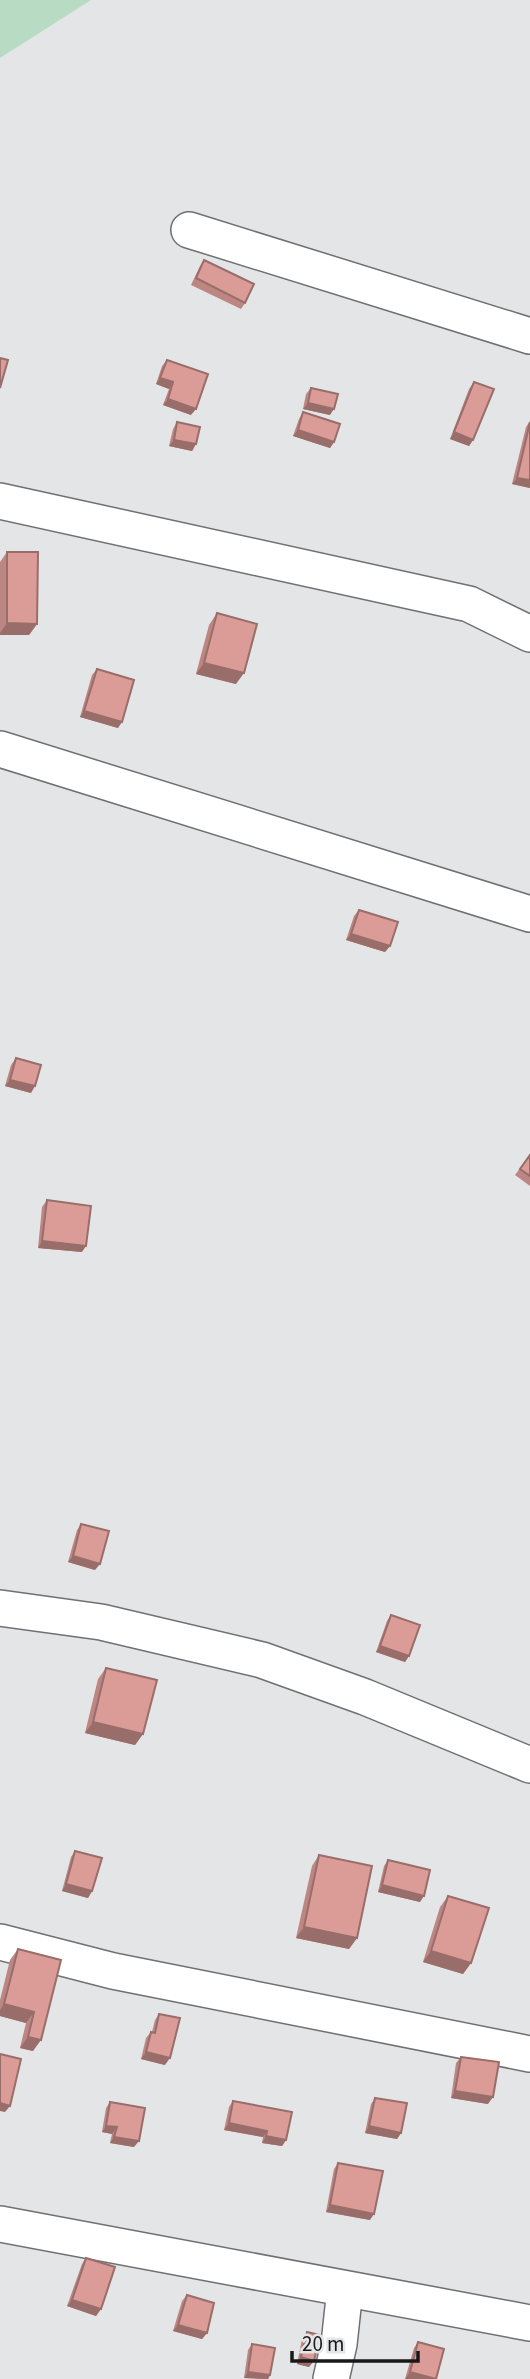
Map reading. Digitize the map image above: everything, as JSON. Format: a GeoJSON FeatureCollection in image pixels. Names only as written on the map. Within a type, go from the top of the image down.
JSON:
{"type":"FeatureCollection","features":[{"type":"Feature","properties":{"kind":"street"},"geometry":{"type":"LineString","coordinates":[[189,230],[530,336]]}},
{"type":"Feature","properties":{"kind":"street"},"geometry":{"type":"LineString","coordinates":[[0,501],[469,604],[530,634]]}},
{"type":"Feature","properties":{"kind":"street"},"geometry":{"type":"LineString","coordinates":[[0,749],[530,914]]}},
{"type":"Feature","properties":{"kind":"street"},"geometry":{"type":"LineString","coordinates":[[0,1608],[101,1622],[262,1660],[365,1697],[530,1765]]}},
{"type":"Feature","properties":{"kind":"street"},"geometry":{"type":"LineString","coordinates":[[0,1942],[113,1971],[530,2054]]}},
{"type":"Feature","properties":{"kind":"street"},"geometry":{"type":"LineString","coordinates":[[0,2224],[530,2323]]}},
{"type":"Feature","properties":{"kind":"street"},"geometry":{"type":"LineString","coordinates":[[331,2379],[340,2344],[345,2289]]}},
{"type":"Feature","properties":{"kind":"green space"},"geometry":{"type":"Polygon","coordinates":[[[0,0],[91,0],[0,58],[0,0]]]}},
{"type":"Feature","properties":{"kind":"building"},"geometry":{"type":"Polygon","coordinates":[[[204,260],[254,284],[245,303],[196,278],[204,260]]]}},
{"type":"Feature","properties":{"kind":"building"},"geometry":{"type":"Polygon","coordinates":[[[0,358],[8,360],[0,388],[0,358]]]}},
{"type":"Feature","properties":{"kind":"building"},"geometry":{"type":"Polygon","coordinates":[[[167,360],[208,374],[196,409],[168,399],[173,382],[160,378],[167,360]]]}},
{"type":"Feature","properties":{"kind":"building"},"geometry":{"type":"Polygon","coordinates":[[[474,382],[494,389],[473,440],[454,432],[474,382]]]}},
{"type":"Feature","properties":{"kind":"building"},"geometry":{"type":"Polygon","coordinates":[[[311,388],[338,394],[334,409],[308,403],[311,388]]]}},
{"type":"Feature","properties":{"kind":"building"},"geometry":{"type":"Polygon","coordinates":[[[303,412],[340,424],[334,442],[298,430],[303,412]]]}},
{"type":"Feature","properties":{"kind":"building"},"geometry":{"type":"Polygon","coordinates":[[[177,422],[200,427],[196,444],[174,440],[177,422]]]}},
{"type":"Feature","properties":{"kind":"building"},"geometry":{"type":"Polygon","coordinates":[[[530,422],[530,480],[517,478],[530,422]]]}},
{"type":"Feature","properties":{"kind":"building"},"geometry":{"type":"Polygon","coordinates":[[[7,552],[38,552],[37,624],[7,623],[7,552]]]}},
{"type":"Feature","properties":{"kind":"building"},"geometry":{"type":"Polygon","coordinates":[[[217,613],[257,624],[244,673],[204,663],[217,613]]]}},
{"type":"Feature","properties":{"kind":"building"},"geometry":{"type":"Polygon","coordinates":[[[97,669],[134,680],[122,722],[84,711],[97,669]]]}},
{"type":"Feature","properties":{"kind":"building"},"geometry":{"type":"Polygon","coordinates":[[[359,910],[398,922],[390,946],[351,934],[359,910]]]}},
{"type":"Feature","properties":{"kind":"building"},"geometry":{"type":"Polygon","coordinates":[[[16,1058],[41,1065],[35,1086],[10,1080],[16,1058]]]}},
{"type":"Feature","properties":{"kind":"building"},"geometry":{"type":"Polygon","coordinates":[[[530,1155],[530,1176],[520,1169],[530,1155]]]}},
{"type":"Feature","properties":{"kind":"building"},"geometry":{"type":"Polygon","coordinates":[[[47,1200],[91,1206],[86,1246],[42,1241],[47,1200]]]}},
{"type":"Feature","properties":{"kind":"building"},"geometry":{"type":"Polygon","coordinates":[[[81,1524],[109,1531],[100,1564],[73,1556],[81,1524]]]}},
{"type":"Feature","properties":{"kind":"building"},"geometry":{"type":"Polygon","coordinates":[[[391,1615],[420,1625],[409,1656],[380,1646],[391,1615]]]}},
{"type":"Feature","properties":{"kind":"building"},"geometry":{"type":"Polygon","coordinates":[[[106,1668],[157,1680],[143,1734],[93,1722],[106,1668]]]}},
{"type":"Feature","properties":{"kind":"building"},"geometry":{"type":"Polygon","coordinates":[[[75,1851],[102,1858],[92,1891],[66,1884],[75,1851]]]}},
{"type":"Feature","properties":{"kind":"building"},"geometry":{"type":"Polygon","coordinates":[[[319,1855],[372,1866],[357,1938],[304,1927],[319,1855]]]}},
{"type":"Feature","properties":{"kind":"building"},"geometry":{"type":"Polygon","coordinates":[[[388,1860],[430,1870],[424,1896],[382,1885],[388,1860]]]}},
{"type":"Feature","properties":{"kind":"building"},"geometry":{"type":"Polygon","coordinates":[[[448,1896],[489,1908],[471,1963],[431,1951],[448,1896]]]}},
{"type":"Feature","properties":{"kind":"building"},"geometry":{"type":"Polygon","coordinates":[[[18,1949],[61,1960],[41,2040],[28,2037],[34,2012],[4,2004],[18,1949]]]}},
{"type":"Feature","properties":{"kind":"building"},"geometry":{"type":"Polygon","coordinates":[[[159,2014],[180,2018],[170,2058],[146,2052],[151,2032],[155,2033],[159,2014]]]}},
{"type":"Feature","properties":{"kind":"building"},"geometry":{"type":"Polygon","coordinates":[[[0,2054],[21,2059],[10,2106],[0,2103],[0,2054]]]}},
{"type":"Feature","properties":{"kind":"building"},"geometry":{"type":"Polygon","coordinates":[[[461,2057],[499,2062],[493,2097],[455,2091],[461,2057]]]}},
{"type":"Feature","properties":{"kind":"building"},"geometry":{"type":"Polygon","coordinates":[[[375,2098],[407,2103],[401,2133],[369,2126],[375,2098]]]}},
{"type":"Feature","properties":{"kind":"building"},"geometry":{"type":"Polygon","coordinates":[[[233,2101],[292,2112],[286,2140],[266,2136],[267,2131],[229,2123],[233,2101]]]}},
{"type":"Feature","properties":{"kind":"building"},"geometry":{"type":"Polygon","coordinates":[[[110,2102],[145,2108],[139,2141],[114,2137],[117,2127],[106,2126],[110,2102]]]}},
{"type":"Feature","properties":{"kind":"building"},"geometry":{"type":"Polygon","coordinates":[[[338,2163],[383,2171],[374,2214],[330,2205],[338,2163]]]}},
{"type":"Feature","properties":{"kind":"building"},"geometry":{"type":"Polygon","coordinates":[[[86,2258],[115,2267],[101,2309],[72,2300],[86,2258]]]}},
{"type":"Feature","properties":{"kind":"building"},"geometry":{"type":"Polygon","coordinates":[[[187,2295],[214,2303],[207,2333],[178,2325],[187,2295]]]}},
{"type":"Feature","properties":{"kind":"building"},"geometry":{"type":"Polygon","coordinates":[[[307,2332],[320,2335],[314,2361],[301,2357],[307,2332]]]}},
{"type":"Feature","properties":{"kind":"building"},"geometry":{"type":"Polygon","coordinates":[[[418,2342],[444,2349],[436,2379],[410,2372],[418,2342]]]}},
{"type":"Feature","properties":{"kind":"building"},"geometry":{"type":"Polygon","coordinates":[[[252,2344],[275,2348],[270,2375],[248,2372],[252,2344]]]}}]}
